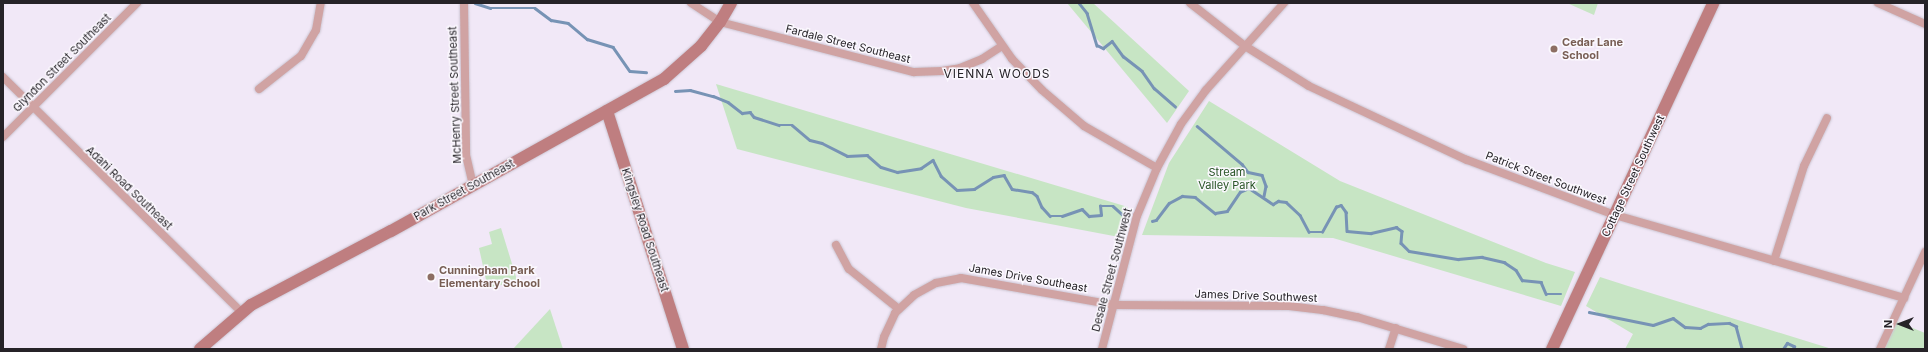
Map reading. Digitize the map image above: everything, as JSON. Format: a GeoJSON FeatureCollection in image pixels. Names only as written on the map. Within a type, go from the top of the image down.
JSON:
{"type":"FeatureCollection","features":[{"type":"Feature","properties":{"kind":"main road","name":"Park Street Southeast"},"geometry":{"type":"LineString","coordinates":[[200,349],[241,312],[670,75],[697,51],[720,22],[731,3]]}},
{"type":"Feature","properties":{"kind":"main road","name":"Cottage Street Southwest"},"geometry":{"type":"LineString","coordinates":[[1552,349],[1714,3]]}},
{"type":"Feature","properties":{"kind":"main road","name":"Kingsley Road Southeast"},"geometry":{"type":"LineString","coordinates":[[607,111],[683,349]]}},
{"type":"Feature","properties":{"kind":"street","name":"Glyndon Street Southeast"},"geometry":{"type":"LineString","coordinates":[[3,137],[137,3]]}},
{"type":"Feature","properties":{"kind":"street"},"geometry":{"type":"LineString","coordinates":[[258,89],[301,56],[316,30],[321,3]]}},
{"type":"Feature","properties":{"kind":"street","name":"McHenry Street Southeast"},"geometry":{"type":"LineString","coordinates":[[464,3],[466,155],[473,185]]}},
{"type":"Feature","properties":{"kind":"street","name":"Fardale Street Southeast"},"geometry":{"type":"LineString","coordinates":[[691,3],[720,22],[914,72],[942,72],[960,68],[982,59],[1002,46]]}},
{"type":"Feature","properties":{"kind":"street"},"geometry":{"type":"LineString","coordinates":[[974,3],[1002,46],[1042,90],[1065,111],[1099,135],[1157,168]]}},
{"type":"Feature","properties":{"kind":"street","name":"Patrick Street Southwest"},"geometry":{"type":"LineString","coordinates":[[1190,3],[1245,46],[1309,86],[1377,119],[1494,170],[1615,215],[1904,298]]}},
{"type":"Feature","properties":{"kind":"street","name":"Desale Street Southwest"},"geometry":{"type":"LineString","coordinates":[[1102,349],[1137,216],[1157,168],[1181,124],[1198,100],[1219,73],[1284,3]]}},
{"type":"Feature","properties":{"kind":"street"},"geometry":{"type":"LineString","coordinates":[[1878,3],[1925,24]]}},
{"type":"Feature","properties":{"kind":"street","name":"Adahi Road Southeast"},"geometry":{"type":"LineString","coordinates":[[3,77],[32,109],[241,312]]}},
{"type":"Feature","properties":{"kind":"street"},"geometry":{"type":"LineString","coordinates":[[1774,261],[1802,172],[1827,118]]}},
{"type":"Feature","properties":{"kind":"street"},"geometry":{"type":"LineString","coordinates":[[836,245],[849,269],[899,309]]}},
{"type":"Feature","properties":{"kind":"street"},"geometry":{"type":"LineString","coordinates":[[1880,349],[1925,252]]}},
{"type":"Feature","properties":{"kind":"street","name":"James Drive Southeast"},"geometry":{"type":"LineString","coordinates":[[881,349],[888,325],[899,309],[923,289],[961,278],[1114,305]]}},
{"type":"Feature","properties":{"kind":"street","name":"James Drive Southwest"},"geometry":{"type":"LineString","coordinates":[[1114,305],[1290,306],[1344,313],[1463,349]]}},
{"type":"Feature","properties":{"kind":"street"},"geometry":{"type":"LineString","coordinates":[[1389,349],[1396,328]]}},
{"type":"Feature","properties":{"kind":"green space"},"geometry":{"type":"Polygon","coordinates":[[[1067,3],[1093,3],[1189,91],[1167,123],[1067,3]]]}},
{"type":"Feature","properties":{"kind":"green space"},"geometry":{"type":"Polygon","coordinates":[[[1567,3],[1598,3],[1594,15],[1567,3]]]}},
{"type":"Feature","properties":{"kind":"green space"},"geometry":{"type":"Polygon","coordinates":[[[716,84],[1128,207],[1119,237],[966,208],[737,149],[716,84]]]}},
{"type":"Feature","properties":{"kind":"green space","name":"Stream Valley Park"},"geometry":{"type":"Polygon","coordinates":[[[1209,101],[1340,181],[1546,263],[1575,272],[1561,306],[1333,238],[1142,235],[1169,163],[1209,101]]]}},
{"type":"Feature","properties":{"kind":"green space"},"geometry":{"type":"Polygon","coordinates":[[[501,228],[517,280],[488,289],[479,248],[492,244],[489,232],[501,228]]]}},
{"type":"Feature","properties":{"kind":"green space"},"geometry":{"type":"Polygon","coordinates":[[[1600,277],[1832,349],[1625,349],[1633,334],[1586,306],[1600,277]]]}},
{"type":"Feature","properties":{"kind":"green space"},"geometry":{"type":"Polygon","coordinates":[[[550,309],[563,349],[513,349],[550,309]]]}},
{"type":"Feature","properties":{"kind":"green space"},"geometry":{"type":"Polygon","coordinates":[[[1893,320],[1925,333],[1925,349],[1880,349],[1893,320]]]}},
{"type":"Feature","properties":{"kind":"waterway"},"geometry":{"type":"LineString","coordinates":[[475,3],[490,8],[535,8],[551,20],[568,23],[587,39],[613,47],[630,71],[646,72]]}},
{"type":"Feature","properties":{"kind":"waterway"},"geometry":{"type":"LineString","coordinates":[[1079,3],[1087,13],[1097,45],[1103,48],[1112,41],[1123,56],[1142,71],[1154,88],[1175,106]]}},
{"type":"Feature","properties":{"kind":"waterway"},"geometry":{"type":"LineString","coordinates":[[675,91],[690,90],[713,96],[728,102],[742,113],[750,112],[754,117],[779,125],[792,125],[810,140],[822,143],[847,156],[867,155],[881,167],[897,172],[921,168],[933,160],[941,176],[957,190],[974,189],[993,177],[1004,175],[1012,189],[1032,192],[1037,196],[1042,207],[1050,216],[1062,216],[1082,209],[1089,216],[1101,215],[1100,206],[1113,206],[1122,214]]}},
{"type":"Feature","properties":{"kind":"waterway"},"geometry":{"type":"LineString","coordinates":[[1197,126],[1242,164],[1248,172],[1262,175],[1266,186],[1264,196]]}},
{"type":"Feature","properties":{"kind":"waterway"},"geometry":{"type":"LineString","coordinates":[[1152,221],[1156,220],[1169,203],[1182,196],[1195,197],[1215,213],[1227,211],[1240,192],[1249,188],[1273,204],[1278,201],[1286,202],[1300,215],[1309,232],[1322,232],[1336,207],[1341,205],[1346,212],[1347,231],[1371,233],[1396,227],[1402,231],[1401,243],[1409,251],[1458,259],[1482,257],[1504,262],[1516,270],[1522,280],[1541,282],[1546,294],[1561,294]]}},
{"type":"Feature","properties":{"kind":"waterway"},"geometry":{"type":"LineString","coordinates":[[1589,312],[1653,325],[1673,318],[1685,327],[1700,328],[1708,324],[1729,323],[1736,326],[1742,349]]}},
{"type":"Feature","properties":{"kind":"waterway"},"geometry":{"type":"LineString","coordinates":[[1783,349],[1787,343],[1794,346],[1794,349]]}},
{"type":"Feature","properties":{"kind":"place","name":"Cedar Lane School"},"geometry":{"type":"Point","coordinates":[1554,49]}},
{"type":"Feature","properties":{"kind":"place","name":"Cunningham Park Elementary School"},"geometry":{"type":"Point","coordinates":[431,277]}},
{"type":"Feature","properties":{"kind":"district","name":"VIENNA WOODS"},"geometry":{"type":"Point","coordinates":[997,74]}}]}
